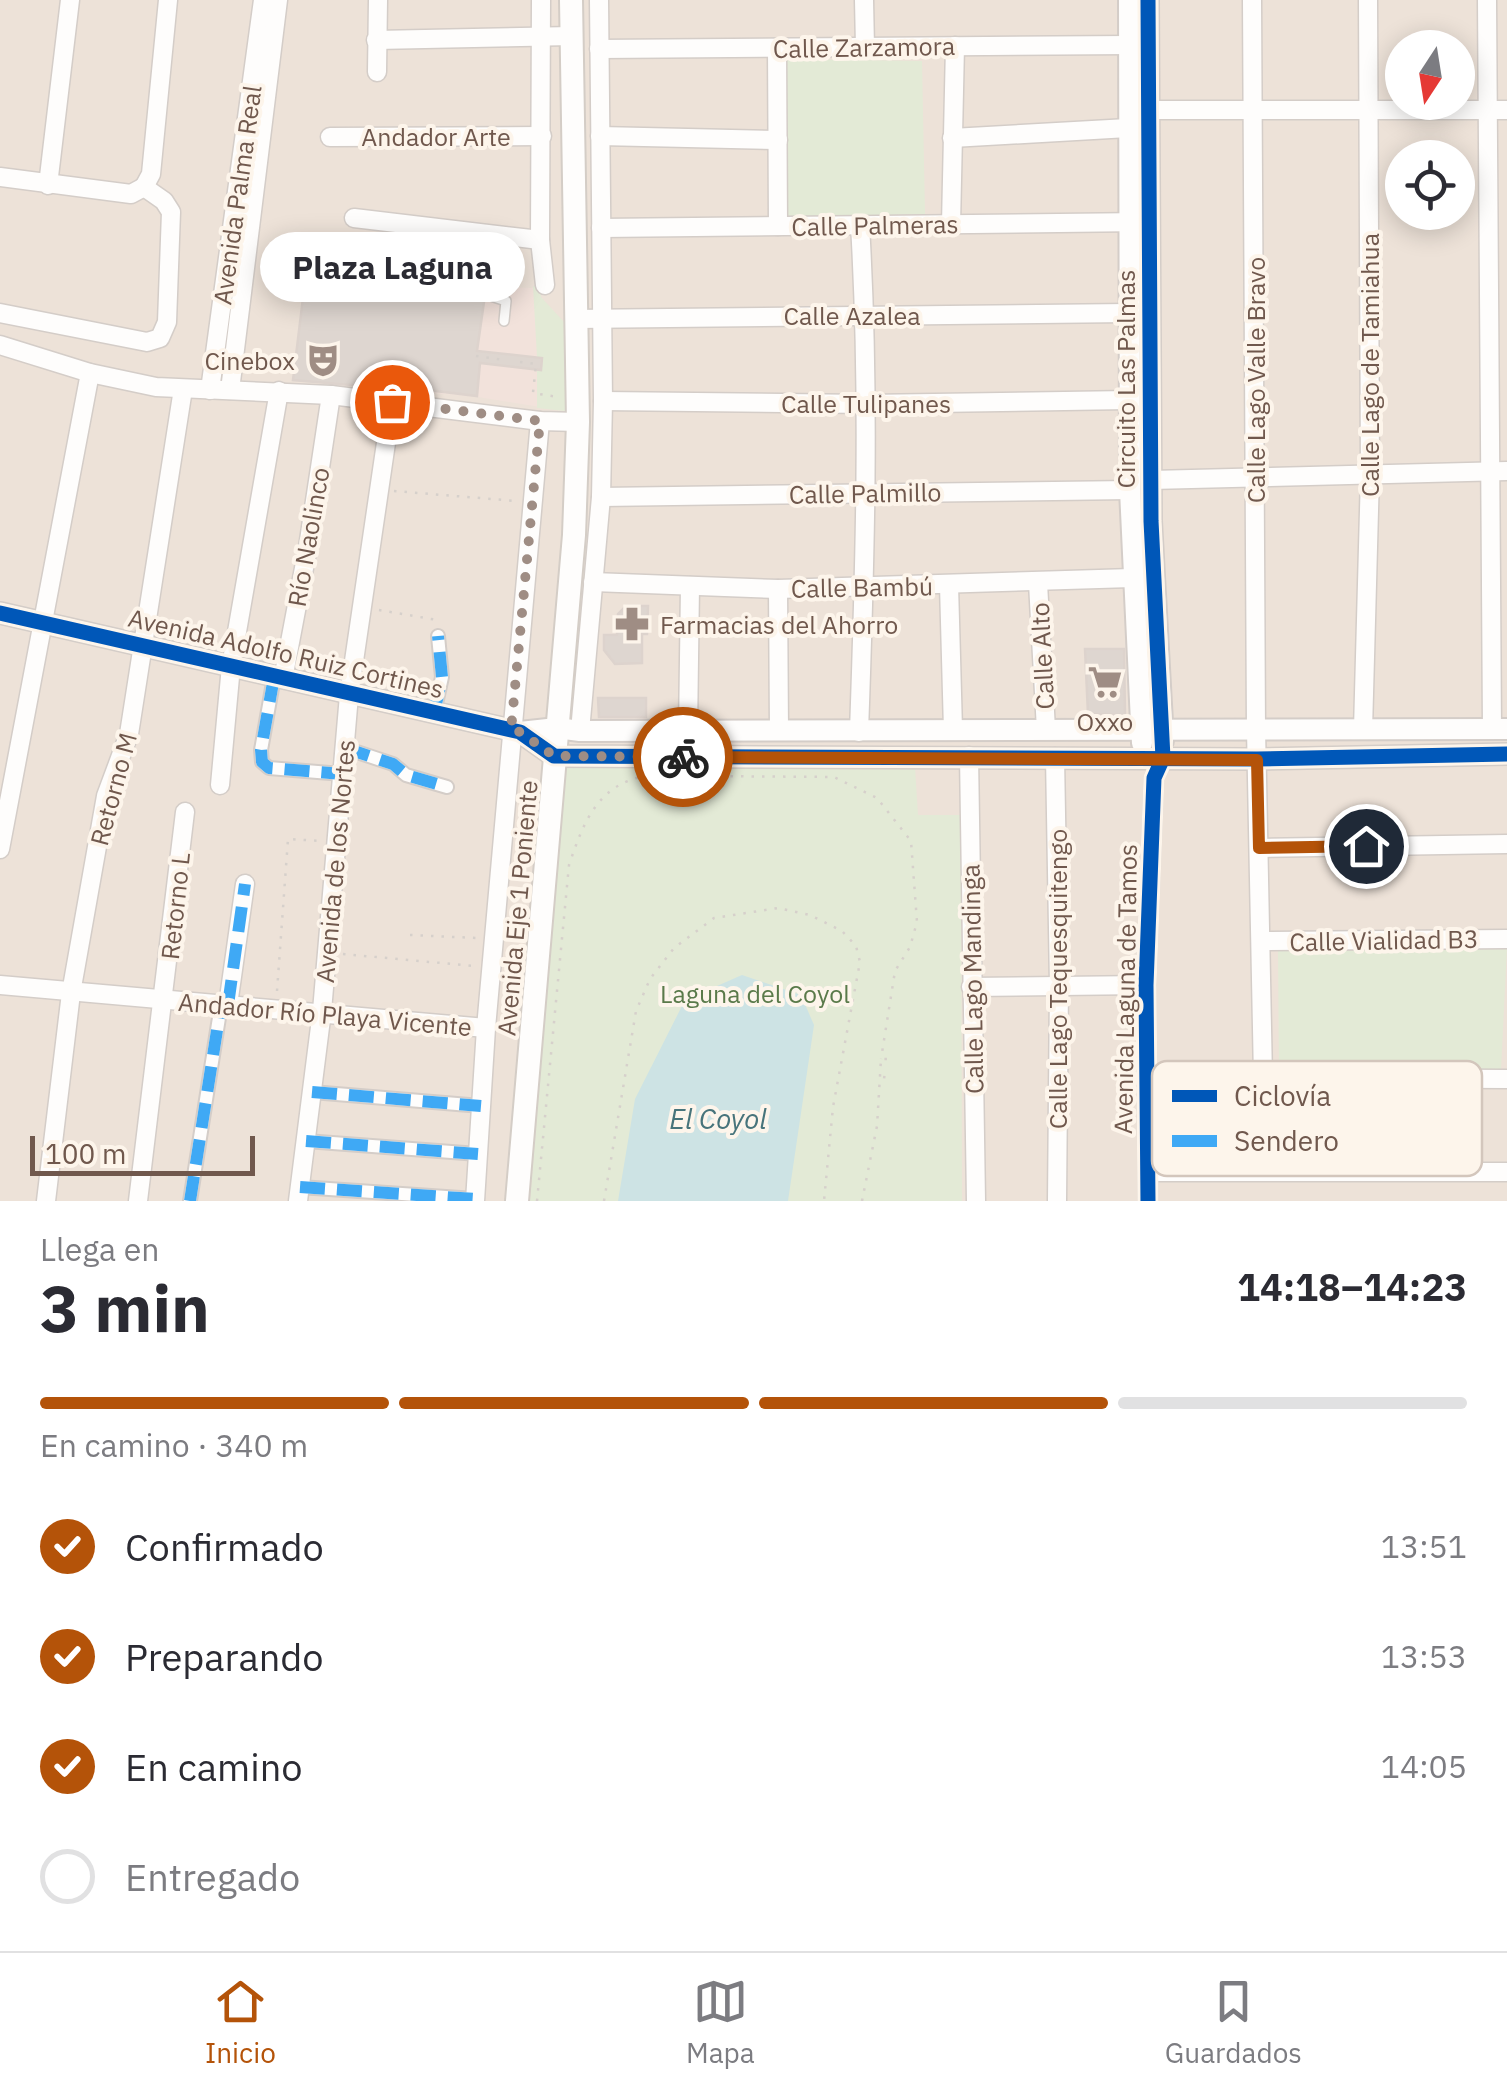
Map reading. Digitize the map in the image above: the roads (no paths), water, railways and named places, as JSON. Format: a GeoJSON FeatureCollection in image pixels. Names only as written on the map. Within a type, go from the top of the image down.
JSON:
{"type":"FeatureCollection","features":[{"type":"Feature","properties":{"kind":"main road","name":"Avenida Eje 1 Poniente"},"geometry":{"type":"LineString","coordinates":[[517,1201],[554,756],[568,729],[578,422],[571,0]]}},
{"type":"Feature","properties":{"kind":"street"},"geometry":{"type":"LineString","coordinates":[[48,185],[70,0]]}},
{"type":"Feature","properties":{"kind":"street"},"geometry":{"type":"LineString","coordinates":[[0,176],[131,194],[144,187],[150,174],[168,0]]}},
{"type":"Feature","properties":{"kind":"street","name":"Avenida Palma Real"},"geometry":{"type":"LineString","coordinates":[[210,390],[246,192],[263,0]]}},
{"type":"Feature","properties":{"kind":"street"},"geometry":{"type":"LineString","coordinates":[[230,390],[246,192],[278,0]]}},
{"type":"Feature","properties":{"kind":"street"},"geometry":{"type":"LineString","coordinates":[[377,72],[378,0]]}},
{"type":"Feature","properties":{"kind":"street"},"geometry":{"type":"LineString","coordinates":[[541,0],[540,240],[545,285]]}},
{"type":"Feature","properties":{"kind":"street","name":"Avenida Eje 1 Poniente"},"geometry":{"type":"LineString","coordinates":[[568,729],[593,582],[600,497],[603,401],[599,0]]}},
{"type":"Feature","properties":{"kind":"street"},"geometry":{"type":"LineString","coordinates":[[864,0],[864,47]]}},
{"type":"Feature","properties":{"kind":"street","name":"Circuito Las Palmas"},"geometry":{"type":"LineString","coordinates":[[1129,0],[1127,222],[1132,578],[1140,730],[1154,758]]}},
{"type":"Feature","properties":{"kind":"street","name":"Circuito Las Palmas"},"geometry":{"type":"LineString","coordinates":[[1148,0],[1152,555],[1163,730],[1154,758]]}},
{"type":"Feature","properties":{"kind":"street","name":"Calle Lago Valle Bravo"},"geometry":{"type":"LineString","coordinates":[[1252,0],[1256,729],[1263,1061]]}},
{"type":"Feature","properties":{"kind":"street","name":"Calle Lago de Tamiahua"},"geometry":{"type":"LineString","coordinates":[[1362,730],[1370,474],[1368,0]]}},
{"type":"Feature","properties":{"kind":"street"},"geometry":{"type":"LineString","coordinates":[[1488,0],[1498,110],[1500,729]]}},
{"type":"Feature","properties":{"kind":"street"},"geometry":{"type":"LineString","coordinates":[[376,40],[572,36]]}},
{"type":"Feature","properties":{"kind":"street","name":"Calle Zarzamora"},"geometry":{"type":"LineString","coordinates":[[599,49],[1130,44]]}},
{"type":"Feature","properties":{"kind":"street"},"geometry":{"type":"LineString","coordinates":[[951,224],[955,46]]}},
{"type":"Feature","properties":{"kind":"street"},"geometry":{"type":"LineString","coordinates":[[777,48],[778,226]]}},
{"type":"Feature","properties":{"kind":"street"},"geometry":{"type":"LineString","coordinates":[[1148,110],[1498,110]]}},
{"type":"Feature","properties":{"kind":"street"},"geometry":{"type":"LineString","coordinates":[[952,138],[1128,128]]}},
{"type":"Feature","properties":{"kind":"street","name":"Andador Arte"},"geometry":{"type":"LineString","coordinates":[[330,137],[542,136]]}},
{"type":"Feature","properties":{"kind":"street"},"geometry":{"type":"LineString","coordinates":[[600,136],[778,140]]}},
{"type":"Feature","properties":{"kind":"street"},"geometry":{"type":"LineString","coordinates":[[0,313],[147,342],[160,338],[167,322],[170,212],[164,201],[144,187]]}},
{"type":"Feature","properties":{"kind":"street"},"geometry":{"type":"LineString","coordinates":[[354,218],[540,240]]}},
{"type":"Feature","properties":{"kind":"street","name":"Calle Palmeras"},"geometry":{"type":"LineString","coordinates":[[601,228],[1149,222]]}},
{"type":"Feature","properties":{"kind":"street"},"geometry":{"type":"LineString","coordinates":[[839,756],[848,732],[864,586],[866,404],[860,225]]}},
{"type":"Feature","properties":{"kind":"street","name":"Calle Azalea"},"geometry":{"type":"LineString","coordinates":[[575,319],[1128,313]]}},
{"type":"Feature","properties":{"kind":"street"},"geometry":{"type":"LineString","coordinates":[[0,345],[125,382],[183,389],[331,395],[540,421],[578,422]]}},
{"type":"Feature","properties":{"kind":"street"},"geometry":{"type":"LineString","coordinates":[[0,849],[90,373]]}},
{"type":"Feature","properties":{"kind":"street","name":"Retorno M"},"geometry":{"type":"LineString","coordinates":[[46,1201],[72,992],[106,796],[128,734],[183,389]]}},
{"type":"Feature","properties":{"kind":"street"},"geometry":{"type":"LineString","coordinates":[[220,785],[231,666],[279,391]]}},
{"type":"Feature","properties":{"kind":"street","name":"Río Naolinco"},"geometry":{"type":"LineString","coordinates":[[278,678],[308,547],[331,395]]}},
{"type":"Feature","properties":{"kind":"street","name":"Calle Tulipanes"},"geometry":{"type":"LineString","coordinates":[[603,401],[866,404],[1129,400]]}},
{"type":"Feature","properties":{"kind":"street","name":"Avenida de los Nortes"},"geometry":{"type":"LineString","coordinates":[[299,1194],[322,1011],[349,694],[392,402]]}},
{"type":"Feature","properties":{"kind":"street"},"geometry":{"type":"LineString","coordinates":[[299,1194],[475,1200],[493,939],[516,731],[540,421]]}},
{"type":"Feature","properties":{"kind":"street"},"geometry":{"type":"LineString","coordinates":[[1151,480],[1498,472]]}},
{"type":"Feature","properties":{"kind":"street","name":"Calle Palmillo"},"geometry":{"type":"LineString","coordinates":[[600,497],[1130,490]]}},
{"type":"Feature","properties":{"kind":"street","name":"Calle Bambú"},"geometry":{"type":"LineString","coordinates":[[593,582],[778,589],[1132,578]]}},
{"type":"Feature","properties":{"kind":"street","name":"Calle Alto"},"geometry":{"type":"LineString","coordinates":[[1038,583],[1046,730]]}},
{"type":"Feature","properties":{"kind":"street"},"geometry":{"type":"LineString","coordinates":[[949,585],[954,730]]}},
{"type":"Feature","properties":{"kind":"street"},"geometry":{"type":"LineString","coordinates":[[690,586],[694,731],[703,757]]}},
{"type":"Feature","properties":{"kind":"street"},"geometry":{"type":"LineString","coordinates":[[778,589],[780,731]]}},
{"type":"Feature","properties":{"kind":"street","name":"Avenida Adolfo Ruiz Cortines"},"geometry":{"type":"LineString","coordinates":[[0,613],[516,731],[1500,729]]}},
{"type":"Feature","properties":{"kind":"street"},"geometry":{"type":"LineString","coordinates":[[434,713],[442,677],[438,636]]}},
{"type":"Feature","properties":{"kind":"street"},"geometry":{"type":"LineString","coordinates":[[278,678],[261,750],[262,762],[270,768],[342,774]]}},
{"type":"Feature","properties":{"kind":"street","name":"Avenida Adolfo Ruiz Cortines"},"geometry":{"type":"LineString","coordinates":[[516,731],[554,756]]}},
{"type":"Feature","properties":{"kind":"street"},"geometry":{"type":"LineString","coordinates":[[344,748],[393,764],[406,775],[448,787]]}},
{"type":"Feature","properties":{"kind":"street"},"geometry":{"type":"LineString","coordinates":[[554,756],[1257,760],[1507,754]]}},
{"type":"Feature","properties":{"kind":"street","name":"Calle Lago Mandinga"},"geometry":{"type":"LineString","coordinates":[[969,756],[976,1201]]}},
{"type":"Feature","properties":{"kind":"street","name":"Calle Lago Tequesquitengo"},"geometry":{"type":"LineString","coordinates":[[1054,757],[1060,985],[1058,1201]]}},
{"type":"Feature","properties":{"kind":"street","name":"Avenida Laguna de Tamos"},"geometry":{"type":"LineString","coordinates":[[1148,1201],[1146,984],[1154,758]]}},
{"type":"Feature","properties":{"kind":"street","name":"Retorno L"},"geometry":{"type":"LineString","coordinates":[[138,1201],[185,812]]}},
{"type":"Feature","properties":{"kind":"street"},"geometry":{"type":"LineString","coordinates":[[1259,848],[1507,844]]}},
{"type":"Feature","properties":{"kind":"street"},"geometry":{"type":"LineString","coordinates":[[190,1201],[246,884]]}},
{"type":"Feature","properties":{"kind":"street","name":"Calle Vialidad B3"},"geometry":{"type":"LineString","coordinates":[[1262,941],[1507,938]]}},
{"type":"Feature","properties":{"kind":"street"},"geometry":{"type":"LineString","coordinates":[[971,987],[1146,984]]}},
{"type":"Feature","properties":{"kind":"street","name":"Andador Río Playa Vicente"},"geometry":{"type":"LineString","coordinates":[[0,985],[486,1028]]}},
{"type":"Feature","properties":{"kind":"street"},"geometry":{"type":"LineString","coordinates":[[1147,1077],[1152,1077]]}},
{"type":"Feature","properties":{"kind":"street"},"geometry":{"type":"LineString","coordinates":[[1482,1079],[1507,1079]]}},
{"type":"Feature","properties":{"kind":"street"},"geometry":{"type":"LineString","coordinates":[[312,1092],[481,1106]]}},
{"type":"Feature","properties":{"kind":"street"},"geometry":{"type":"LineString","coordinates":[[306,1141],[478,1154]]}},
{"type":"Feature","properties":{"kind":"lane"},"geometry":{"type":"LineString","coordinates":[[488,295],[506,300],[504,322]]}},
{"type":"Feature","properties":{"kind":"water","name":"El Coyol"},"geometry":{"type":"Polygon","coordinates":[[[742,975],[801,995],[814,1025],[788,1201],[618,1201],[635,1099],[685,1000],[742,975]]]}},
{"type":"Feature","properties":{"kind":"place","name":"Cinebox"},"geometry":{"type":"Point","coordinates":[323,360]}},
{"type":"Feature","properties":{"kind":"place","name":"Plaza Laguna"},"geometry":{"type":"Point","coordinates":[392,402]}},
{"type":"Feature","properties":{"kind":"place","name":"Farmacias del Ahorro"},"geometry":{"type":"Point","coordinates":[632,624]}},
{"type":"Feature","properties":{"kind":"place","name":"Oxxo"},"geometry":{"type":"Point","coordinates":[1105,682]}},
{"type":"Feature","properties":{"kind":"park label","name":"Laguna del Coyol"},"geometry":{"type":"Point","coordinates":[755,993]}}]}
